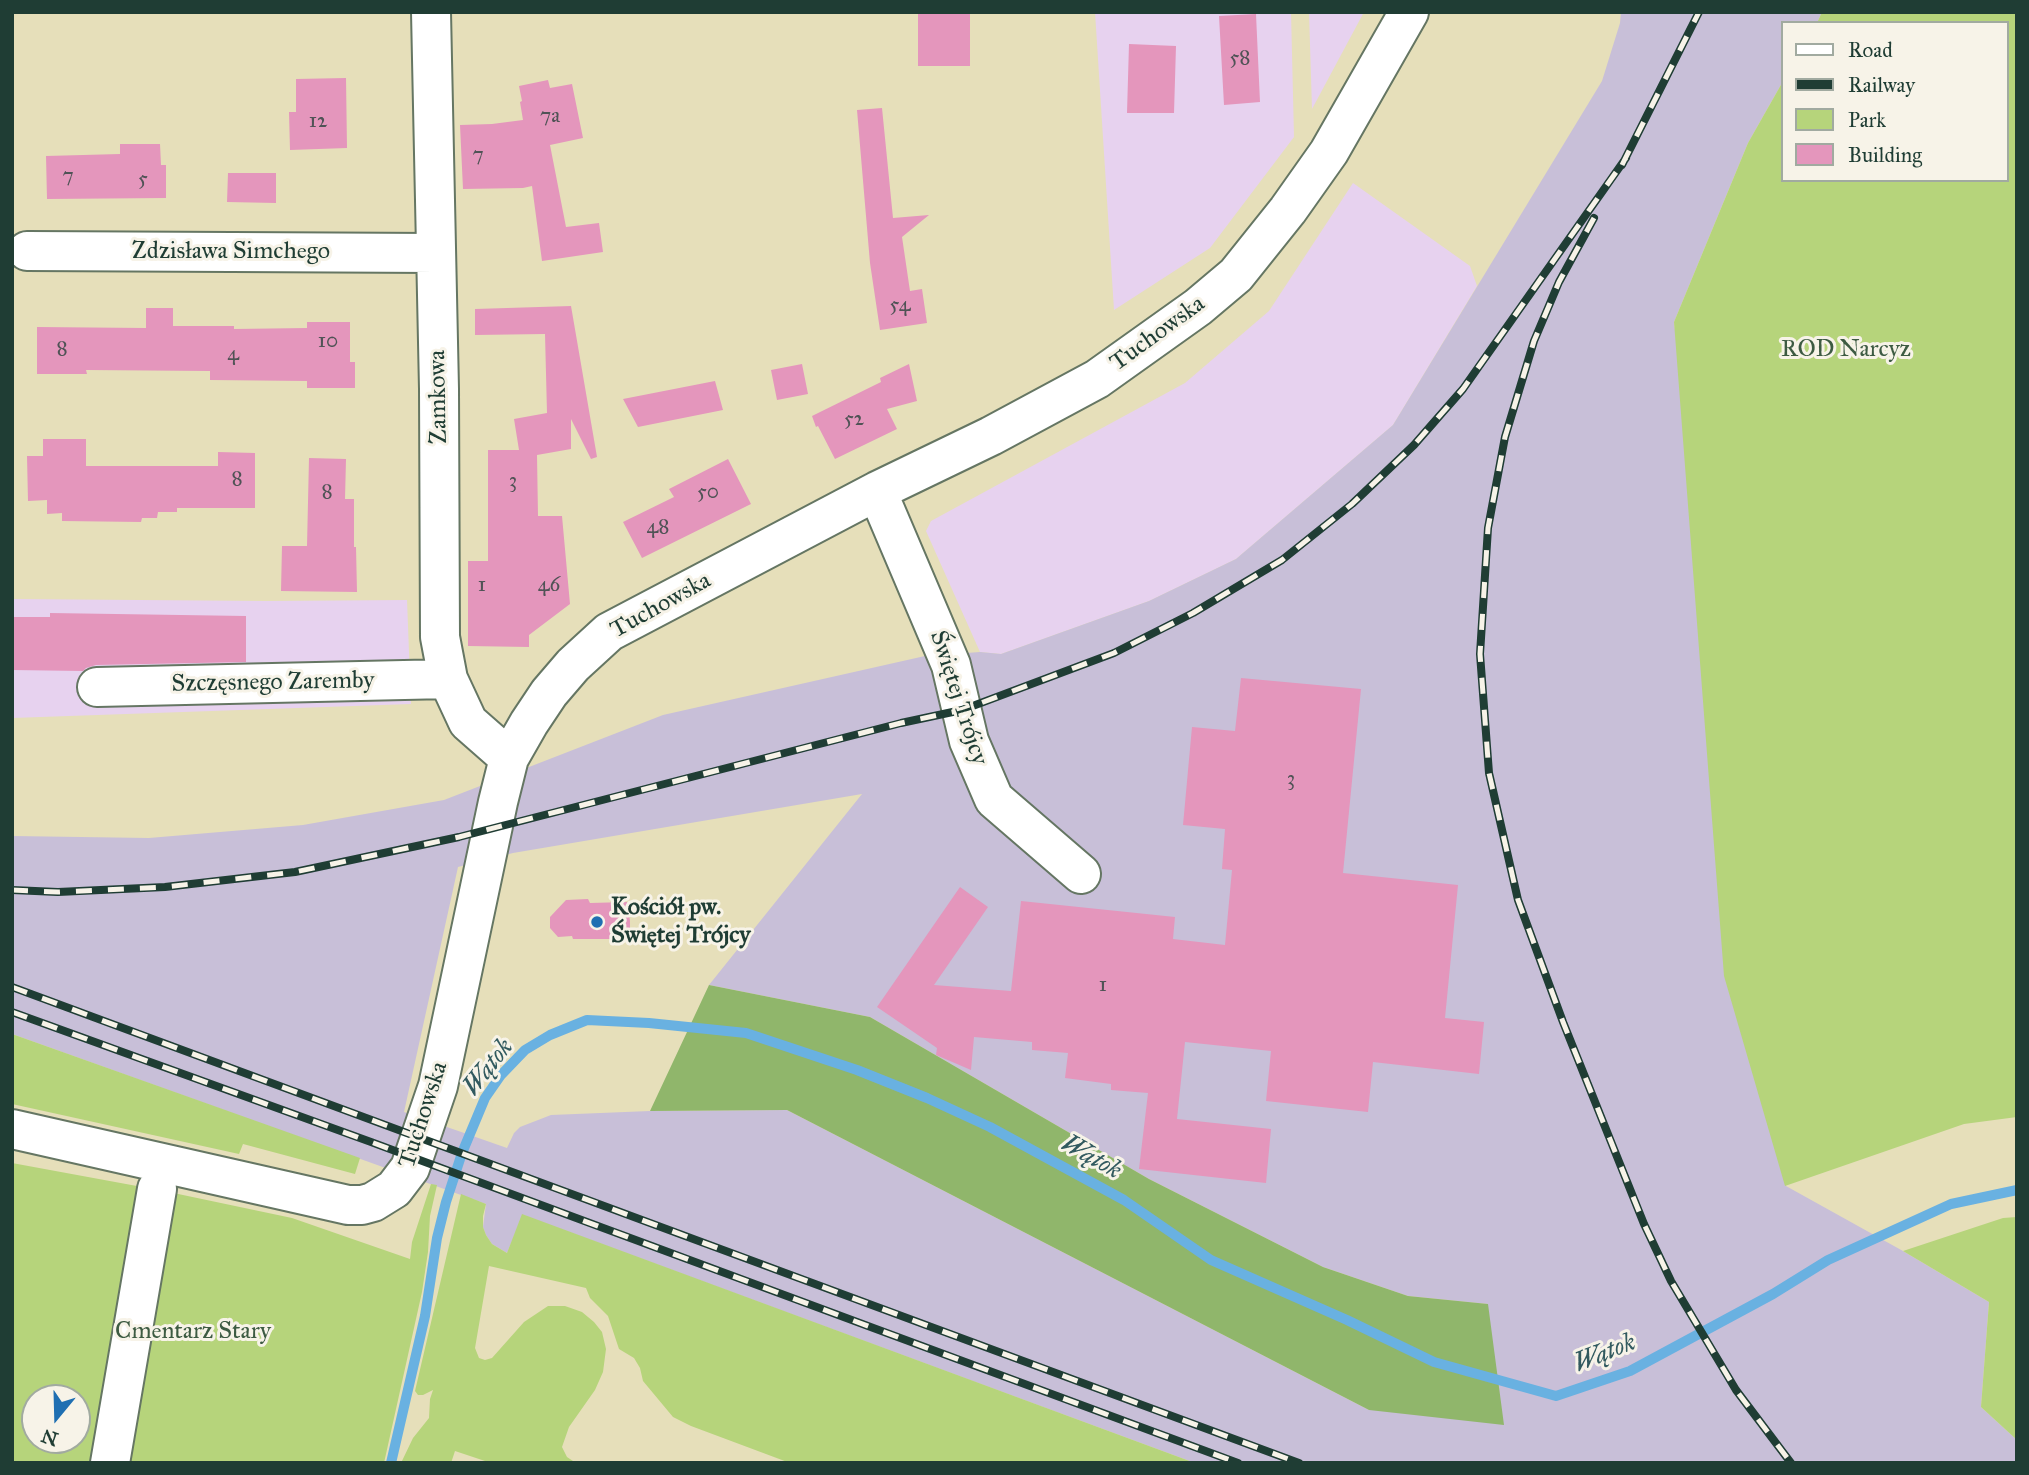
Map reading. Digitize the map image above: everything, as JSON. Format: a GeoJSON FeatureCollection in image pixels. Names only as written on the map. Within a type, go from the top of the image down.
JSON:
{"type":"FeatureCollection","features":[{"type":"Feature","properties":{"kind":"street","name":"Zamkowa"},"geometry":{"type":"LineString","coordinates":[[431,12],[440,402],[440,637],[448,679],[468,722],[509,758]]}},
{"type":"Feature","properties":{"kind":"street","name":"Tuchowska"},"geometry":{"type":"LineString","coordinates":[[12,1129],[339,1204],[362,1205],[373,1202],[394,1189],[410,1168],[438,1086],[509,758],[528,723],[573,664],[609,632],[1097,379],[1190,313],[1236,275],[1288,211],[1329,152],[1409,12]]}},
{"type":"Feature","properties":{"kind":"street","name":"Zdzisława Simchego"},"geometry":{"type":"LineString","coordinates":[[27,251],[436,253]]}},
{"type":"Feature","properties":{"kind":"street","name":"Świętej Trójcy"},"geometry":{"type":"LineString","coordinates":[[877,491],[951,665],[969,741],[994,799],[1081,874]]}},
{"type":"Feature","properties":{"kind":"street","name":"Szczęsnego Zaremby"},"geometry":{"type":"LineString","coordinates":[[97,687],[448,679]]}},
{"type":"Feature","properties":{"kind":"street"},"geometry":{"type":"LineString","coordinates":[[110,1463],[158,1189]]}},
{"type":"Feature","properties":{"kind":"shaded area"},"geometry":{"type":"Polygon","coordinates":[[[1095,12],[1291,12],[1294,137],[1210,248],[1114,310],[1095,12]]]}},
{"type":"Feature","properties":{"kind":"shaded area"},"geometry":{"type":"Polygon","coordinates":[[[1309,12],[1364,12],[1312,109],[1309,12]]]}},
{"type":"Feature","properties":{"kind":"shaded area"},"geometry":{"type":"Polygon","coordinates":[[[1621,12],[1822,12],[1818,21],[1780,21],[1780,87],[1748,143],[1674,322],[1786,1186],[1989,1302],[1981,1407],[2017,1440],[2017,1463],[1195,1463],[523,1215],[507,1253],[492,1244],[486,1235],[483,1227],[486,1204],[12,1034],[12,836],[149,838],[303,825],[444,800],[663,715],[925,656],[980,652],[1001,654],[1149,601],[1236,559],[1393,425],[1602,81],[1621,12]],[[862,794],[513,853],[458,867],[404,1112],[507,1148],[520,1127],[551,1115],[787,1110],[1369,1410],[1488,1304],[1408,1296],[1323,1267],[1149,1179],[870,1017],[709,985],[862,794]]]}},
{"type":"Feature","properties":{"kind":"shaded area"},"geometry":{"type":"Polygon","coordinates":[[[1353,183],[1470,266],[1477,286],[1393,425],[1236,559],[1149,601],[1001,654],[980,652],[926,531],[931,521],[1185,383],[1269,311],[1353,183]]]}},
{"type":"Feature","properties":{"kind":"shaded area"},"geometry":{"type":"Polygon","coordinates":[[[12,599],[407,600],[411,704],[12,718],[12,599]]]}},
{"type":"Feature","properties":{"kind":"green space","name":"ROD Narcyz"},"geometry":{"type":"Polygon","coordinates":[[[1822,12],[2017,12],[2017,1117],[1964,1124],[1785,1186],[1724,976],[1674,322],[1748,143],[1780,87],[1780,182],[2008,182],[2008,21],[1818,21],[1822,12]]]}},
{"type":"Feature","properties":{"kind":"green space"},"geometry":{"type":"Polygon","coordinates":[[[709,985],[870,1017],[1149,1179],[1323,1267],[1408,1296],[1488,1304],[1504,1425],[1369,1410],[787,1110],[650,1111],[709,985]]]}},
{"type":"Feature","properties":{"kind":"green space"},"geometry":{"type":"Polygon","coordinates":[[[12,1034],[360,1158],[355,1174],[243,1144],[239,1154],[12,1104],[12,1034]]]}},
{"type":"Feature","properties":{"kind":"green space","name":"Cmentarz Stary"},"geometry":{"type":"Polygon","coordinates":[[[12,1163],[292,1218],[410,1259],[412,1242],[431,1184],[437,1185],[430,1216],[422,1292],[384,1463],[12,1463],[12,1163]]]}},
{"type":"Feature","properties":{"kind":"green space"},"geometry":{"type":"Polygon","coordinates":[[[461,1194],[486,1204],[483,1227],[486,1235],[492,1244],[507,1253],[522,1214],[1195,1463],[790,1463],[673,1417],[643,1381],[634,1358],[619,1349],[608,1316],[590,1298],[586,1288],[489,1266],[475,1348],[479,1358],[492,1358],[524,1322],[548,1306],[565,1306],[582,1312],[602,1332],[606,1349],[603,1372],[595,1390],[569,1427],[562,1447],[567,1457],[576,1463],[491,1463],[455,1451],[451,1463],[401,1463],[413,1438],[429,1418],[433,1390],[423,1395],[418,1395],[415,1391],[461,1194]]]}},
{"type":"Feature","properties":{"kind":"green space"},"geometry":{"type":"Polygon","coordinates":[[[2017,1217],[2017,1440],[1981,1407],[1989,1302],[1903,1251],[2003,1218],[2017,1217]]]}},
{"type":"Feature","properties":{"kind":"building"},"geometry":{"type":"Polygon","coordinates":[[[918,12],[970,12],[970,66],[918,66],[918,12]]]}},
{"type":"Feature","properties":{"kind":"building"},"geometry":{"type":"Polygon","coordinates":[[[1256,14],[1260,102],[1224,105],[1219,16],[1256,14]]]}},
{"type":"Feature","properties":{"kind":"building"},"geometry":{"type":"Polygon","coordinates":[[[1129,44],[1176,46],[1174,113],[1127,113],[1129,44]]]}},
{"type":"Feature","properties":{"kind":"building"},"geometry":{"type":"Polygon","coordinates":[[[346,78],[347,148],[290,150],[289,112],[296,112],[296,79],[346,78]]]}},
{"type":"Feature","properties":{"kind":"building"},"geometry":{"type":"Polygon","coordinates":[[[548,80],[550,88],[572,84],[583,138],[550,145],[566,227],[599,223],[603,252],[542,261],[532,186],[463,189],[460,125],[523,120],[519,86],[548,80]]]}},
{"type":"Feature","properties":{"kind":"building"},"geometry":{"type":"Polygon","coordinates":[[[882,108],[893,218],[929,215],[902,237],[910,291],[922,289],[927,323],[880,330],[870,263],[857,110],[882,108]]]}},
{"type":"Feature","properties":{"kind":"building"},"geometry":{"type":"Polygon","coordinates":[[[120,144],[160,144],[161,165],[166,165],[166,198],[47,199],[46,156],[120,154],[120,144]]]}},
{"type":"Feature","properties":{"kind":"building"},"geometry":{"type":"Polygon","coordinates":[[[228,173],[276,173],[276,203],[227,202],[228,173]]]}},
{"type":"Feature","properties":{"kind":"building"},"geometry":{"type":"Polygon","coordinates":[[[571,306],[597,457],[591,459],[571,419],[571,449],[537,455],[538,516],[562,516],[570,604],[529,635],[529,647],[468,646],[468,561],[488,561],[488,450],[519,450],[514,419],[547,413],[545,334],[475,335],[475,309],[571,306]]]}},
{"type":"Feature","properties":{"kind":"building"},"geometry":{"type":"Polygon","coordinates":[[[146,308],[173,308],[173,326],[307,328],[307,322],[350,322],[350,362],[355,362],[355,388],[307,388],[307,381],[210,380],[210,371],[86,370],[87,374],[37,374],[37,327],[146,328],[146,308]]]}},
{"type":"Feature","properties":{"kind":"building"},"geometry":{"type":"Polygon","coordinates":[[[802,364],[808,394],[777,400],[771,370],[802,364]]]}},
{"type":"Feature","properties":{"kind":"building"},"geometry":{"type":"Polygon","coordinates":[[[909,364],[917,401],[887,409],[897,429],[835,459],[812,416],[881,382],[880,378],[909,364]]]}},
{"type":"Feature","properties":{"kind":"building"},"geometry":{"type":"Polygon","coordinates":[[[715,381],[723,410],[638,427],[623,399],[715,381]]]}},
{"type":"Feature","properties":{"kind":"building"},"geometry":{"type":"Polygon","coordinates":[[[43,439],[86,439],[86,466],[218,466],[218,452],[255,453],[255,508],[177,508],[177,512],[158,512],[157,518],[142,518],[141,522],[62,521],[62,513],[47,514],[47,500],[28,501],[27,456],[43,456],[43,439]]]}},
{"type":"Feature","properties":{"kind":"building"},"geometry":{"type":"Polygon","coordinates":[[[309,458],[346,459],[345,499],[354,499],[357,592],[281,591],[282,546],[307,546],[309,458]]]}},
{"type":"Feature","properties":{"kind":"building"},"geometry":{"type":"Polygon","coordinates":[[[728,459],[751,504],[642,558],[623,522],[674,497],[669,489],[728,459]]]}},
{"type":"Feature","properties":{"kind":"building"},"geometry":{"type":"Polygon","coordinates":[[[50,613],[246,616],[246,662],[96,665],[83,671],[12,670],[12,617],[50,617],[50,613]]]}},
{"type":"Feature","properties":{"kind":"building"},"geometry":{"type":"Polygon","coordinates":[[[1241,678],[1361,689],[1343,873],[1458,885],[1445,1018],[1484,1022],[1479,1074],[1373,1062],[1368,1112],[1266,1101],[1271,1051],[1185,1042],[1177,1119],[1271,1129],[1266,1183],[1139,1169],[1148,1093],[1111,1090],[1111,1084],[1065,1078],[1068,1053],[1032,1050],[1032,1042],[974,1037],[971,1070],[936,1055],[937,1048],[877,1007],[960,887],[988,907],[934,985],[1011,991],[1021,901],[1175,917],[1173,939],[1225,945],[1232,870],[1222,869],[1225,829],[1183,825],[1192,727],[1235,731],[1241,678]]]}},
{"type":"Feature","properties":{"kind":"building","name":"Kościół pw. Świętej Trójcy"},"geometry":{"type":"Polygon","coordinates":[[[588,899],[590,903],[627,902],[630,939],[558,937],[550,928],[550,917],[566,900],[588,899]]]}},
{"type":"Feature","properties":{"kind":"waterway","name":"Wątok"},"geometry":{"type":"LineString","coordinates":[[391,1463],[425,1316],[437,1238],[446,1202],[462,1153],[485,1098],[501,1075],[525,1050],[550,1035],[587,1020],[746,1033],[857,1070],[990,1127],[1124,1200],[1211,1260],[1434,1362],[1556,1396],[1630,1371],[1773,1294],[1828,1260],[1951,1204],[2017,1190]]}},
{"type":"Feature","properties":{"kind":"railway"},"geometry":{"type":"LineString","coordinates":[[1622,165],[1699,12]]}},
{"type":"Feature","properties":{"kind":"railway"},"geometry":{"type":"LineString","coordinates":[[12,890],[58,892],[165,887],[295,872],[459,837],[901,723],[962,710],[1114,653],[1193,613],[1282,560],[1352,504],[1414,445],[1463,389],[1626,158]]}},
{"type":"Feature","properties":{"kind":"railway"},"geometry":{"type":"LineString","coordinates":[[1594,218],[1559,282],[1534,341],[1505,437],[1488,528],[1480,654],[1489,773],[1518,900],[1563,1022],[1644,1224],[1671,1281],[1736,1390],[1791,1463]]}},
{"type":"Feature","properties":{"kind":"railway"},"geometry":{"type":"LineString","coordinates":[[12,987],[1299,1463]]}},
{"type":"Feature","properties":{"kind":"railway"},"geometry":{"type":"LineString","coordinates":[[12,1012],[1238,1463]]}},
{"type":"Feature","properties":{"kind":"place","name":"Kościół pw. Świętej Trójcy"},"geometry":{"type":"Point","coordinates":[597,922]}}]}
